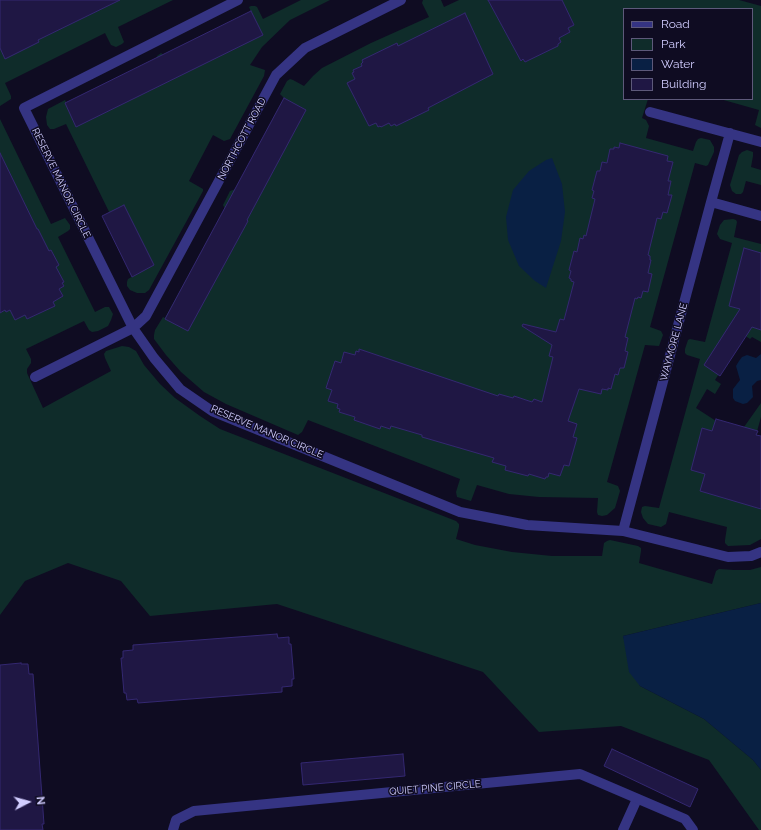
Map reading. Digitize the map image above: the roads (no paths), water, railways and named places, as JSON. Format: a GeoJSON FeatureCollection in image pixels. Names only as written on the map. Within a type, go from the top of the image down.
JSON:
{"type":"FeatureCollection","features":[{"type":"Feature","properties":{"kind":"street","name":"RESERVE MANOR CIRCLE"},"geometry":{"type":"LineString","coordinates":[[238,0],[24,108],[133,328],[154,358],[180,388],[212,411],[460,512],[527,525],[623,531],[728,557],[751,556],[761,552]]}},
{"type":"Feature","properties":{"kind":"street","name":"NORTHCOTT ROAD"},"geometry":{"type":"LineString","coordinates":[[35,376],[133,328],[146,316],[276,75],[305,48],[401,0]]}},
{"type":"Feature","properties":{"kind":"street"},"geometry":{"type":"LineString","coordinates":[[650,112],[761,142]]}},
{"type":"Feature","properties":{"kind":"street","name":"WAYMORE LANE"},"geometry":{"type":"LineString","coordinates":[[623,531],[730,133]]}},
{"type":"Feature","properties":{"kind":"street"},"geometry":{"type":"LineString","coordinates":[[711,202],[761,216]]}},
{"type":"Feature","properties":{"kind":"street","name":"QUIET PINE CIRCLE"},"geometry":{"type":"LineString","coordinates":[[173,830],[176,820],[194,811],[580,774],[685,819],[693,830]]}},
{"type":"Feature","properties":{"kind":"street"},"geometry":{"type":"LineString","coordinates":[[623,830],[637,799]]}},
{"type":"Feature","properties":{"kind":"water"},"geometry":{"type":"Polygon","coordinates":[[[552,158],[562,184],[565,212],[561,241],[546,288],[535,281],[519,266],[508,240],[506,217],[513,190],[529,171],[546,160],[552,158]]]}},
{"type":"Feature","properties":{"kind":"water"},"geometry":{"type":"Polygon","coordinates":[[[761,354],[761,380],[757,381],[752,386],[753,397],[747,403],[743,404],[735,401],[733,398],[733,389],[740,380],[736,366],[742,357],[747,355],[756,358],[761,354]]]}},
{"type":"Feature","properties":{"kind":"water"},"geometry":{"type":"Polygon","coordinates":[[[761,603],[761,770],[753,760],[704,719],[640,686],[629,672],[623,636],[761,603]]]}}]}
